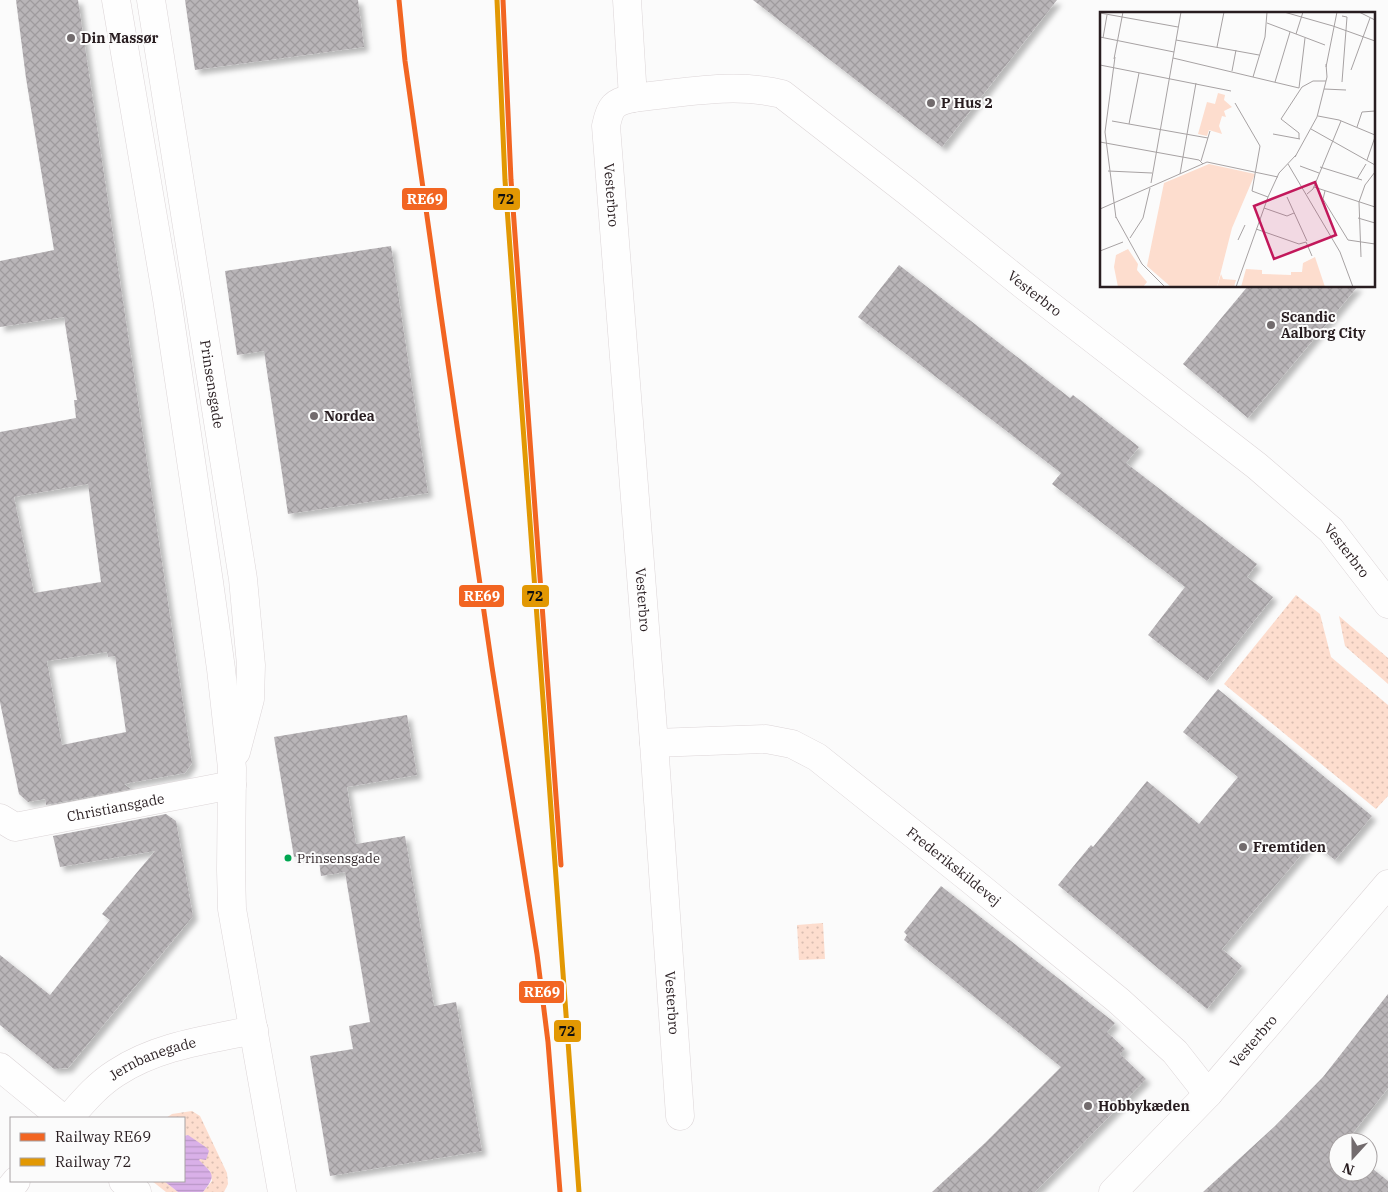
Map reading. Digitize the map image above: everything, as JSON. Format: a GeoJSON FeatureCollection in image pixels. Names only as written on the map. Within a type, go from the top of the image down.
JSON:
{"type":"FeatureCollection","features":[{"type":"Feature","properties":{"kind":"street","name":"Prinsensgade"},"geometry":{"type":"LineString","coordinates":[[116,0],[169,308],[209,582],[232,777],[232,909],[282,1192]]}},
{"type":"Feature","properties":{"kind":"street","name":"Prinsensgade"},"geometry":{"type":"LineString","coordinates":[[152,0],[244,579],[251,665],[250,699],[232,777]]}},
{"type":"Feature","properties":{"kind":"street"},"geometry":{"type":"LineString","coordinates":[[627,0],[633,98]]}},
{"type":"Feature","properties":{"kind":"street","name":"Vesterbro"},"geometry":{"type":"LineString","coordinates":[[680,1116],[654,743],[606,126],[609,113],[617,102],[633,98],[719,90],[764,90],[782,94],[1026,287],[1257,466],[1331,530],[1388,604]]}},
{"type":"Feature","properties":{"kind":"street","name":"Frederikskildevej"},"geometry":{"type":"LineString","coordinates":[[654,743],[766,739],[792,744],[817,757],[1119,1001],[1172,1048],[1208,1094]]}},
{"type":"Feature","properties":{"kind":"street","name":"Christiansgade"},"geometry":{"type":"LineString","coordinates":[[0,818],[15,827],[232,777]]}},
{"type":"Feature","properties":{"kind":"street","name":"Vesterbro"},"geometry":{"type":"LineString","coordinates":[[1113,1192],[1208,1094],[1388,884]]}},
{"type":"Feature","properties":{"kind":"street","name":"Jernbanegade"},"geometry":{"type":"LineString","coordinates":[[69,1117],[104,1082],[141,1058],[162,1050],[254,1030]]}},
{"type":"Feature","properties":{"kind":"street"},"geometry":{"type":"LineString","coordinates":[[0,1067],[61,1117]]}},
{"type":"Feature","properties":{"kind":"street"},"geometry":{"type":"LineString","coordinates":[[7,1192],[15,1182]]}},
{"type":"Feature","properties":{"kind":"street"},"geometry":{"type":"LineString","coordinates":[[124,1182],[137,1192]]}},
{"type":"Feature","properties":{"kind":"shaded area"},"geometry":{"type":"Polygon","coordinates":[[[1296,595],[1320,614],[1331,657],[1388,705],[1388,796],[1376,809],[1224,684],[1296,595]]]}},
{"type":"Feature","properties":{"kind":"shaded area"},"geometry":{"type":"Polygon","coordinates":[[[1339,616],[1388,658],[1388,684],[1345,646],[1339,616]]]}},
{"type":"Feature","properties":{"kind":"shaded area"},"geometry":{"type":"Polygon","coordinates":[[[823,923],[825,959],[799,960],[797,925],[823,923]]]}},
{"type":"Feature","properties":{"kind":"shaded area"},"geometry":{"type":"Polygon","coordinates":[[[192,1111],[200,1116],[227,1173],[228,1184],[224,1192],[203,1192],[212,1181],[210,1171],[198,1160],[200,1158],[188,1135],[185,1136],[185,1117],[168,1117],[172,1114],[192,1111]]]}},
{"type":"Feature","properties":{"kind":"shaded area"},"geometry":{"type":"Polygon","coordinates":[[[188,1135],[209,1151],[206,1160],[199,1160],[212,1175],[210,1182],[203,1192],[178,1192],[165,1182],[185,1182],[185,1136],[188,1135]]]}},
{"type":"Feature","properties":{"kind":"shaded area"},"geometry":{"type":"Polygon","coordinates":[[[153,1182],[165,1182],[178,1192],[166,1192],[153,1182]]]}},
{"type":"Feature","properties":{"kind":"building"},"geometry":{"type":"Polygon","coordinates":[[[16,0],[78,0],[192,763],[185,773],[124,784],[131,789],[46,805],[45,799],[28,802],[19,794],[0,702],[0,432],[76,418],[74,400],[77,400],[64,317],[0,327],[0,261],[54,250],[26,78],[16,0]],[[88,484],[14,497],[34,593],[101,582],[88,484]],[[107,652],[47,661],[62,745],[126,732],[115,656],[108,657],[107,652]]]}},
{"type":"Feature","properties":{"kind":"building"},"geometry":{"type":"Polygon","coordinates":[[[185,0],[358,0],[364,47],[195,70],[185,0]]]}},
{"type":"Feature","properties":{"kind":"building","name":"P Hus 2"},"geometry":{"type":"Polygon","coordinates":[[[753,0],[1057,0],[942,147],[753,0]]]}},
{"type":"Feature","properties":{"kind":"building"},"geometry":{"type":"Polygon","coordinates":[[[391,246],[428,493],[288,514],[264,351],[237,355],[225,271],[391,246]]]}},
{"type":"Feature","properties":{"kind":"building"},"geometry":{"type":"Polygon","coordinates":[[[899,265],[1070,398],[1073,395],[1139,447],[1126,463],[1257,564],[1247,577],[1273,597],[1207,681],[1148,635],[1185,587],[1052,484],[1061,473],[858,317],[899,265]]]}},
{"type":"Feature","properties":{"kind":"building","name":"Scandic Aalborg City"},"geometry":{"type":"Polygon","coordinates":[[[1246,288],[1356,288],[1248,418],[1183,364],[1246,288]]]}},
{"type":"Feature","properties":{"kind":"building","name":"Fremtiden"},"geometry":{"type":"Polygon","coordinates":[[[1218,689],[1372,816],[1335,860],[1312,842],[1222,949],[1242,966],[1207,1009],[1058,885],[1091,845],[1093,847],[1147,781],[1199,824],[1238,777],[1183,732],[1218,689]]]}},
{"type":"Feature","properties":{"kind":"building"},"geometry":{"type":"Polygon","coordinates":[[[407,715],[417,775],[347,787],[356,844],[405,836],[434,1006],[456,1002],[482,1151],[330,1176],[310,1056],[353,1049],[349,1026],[370,1022],[345,872],[321,876],[318,853],[294,857],[274,737],[407,715]]]}},
{"type":"Feature","properties":{"kind":"building"},"geometry":{"type":"Polygon","coordinates":[[[166,814],[176,821],[193,916],[68,1068],[54,1069],[0,1025],[0,955],[50,995],[110,920],[102,914],[155,851],[60,867],[53,836],[166,814]]]}},
{"type":"Feature","properties":{"kind":"building"},"geometry":{"type":"Polygon","coordinates":[[[941,886],[1115,1023],[1107,1032],[1125,1049],[1120,1054],[1146,1079],[1035,1192],[932,1192],[985,1143],[1061,1067],[904,940],[907,935],[904,932],[941,886]]]}},
{"type":"Feature","properties":{"kind":"building"},"geometry":{"type":"Polygon","coordinates":[[[1388,994],[1388,1088],[1354,1132],[1328,1132],[1328,1182],[1378,1182],[1378,1173],[1388,1181],[1388,1192],[1203,1192],[1275,1126],[1323,1077],[1388,994]]]}},
{"type":"Feature","properties":{"kind":"rail line","name":"RE69"},"geometry":{"type":"LineString","coordinates":[[399,0],[405,61],[440,308],[492,667],[537,954],[548,1042],[560,1192]]}},
{"type":"Feature","properties":{"kind":"rail line","name":"72"},"geometry":{"type":"LineString","coordinates":[[497,0],[505,180],[579,1192]]}},
{"type":"Feature","properties":{"kind":"rail line","name":"RE69"},"geometry":{"type":"LineString","coordinates":[[503,0],[511,180],[561,865]]}},
{"type":"Feature","properties":{"kind":"place","name":"Din Massør"},"geometry":{"type":"Point","coordinates":[71,38]}},
{"type":"Feature","properties":{"kind":"place","name":"P Hus 2"},"geometry":{"type":"Point","coordinates":[931,103]}},
{"type":"Feature","properties":{"kind":"place","name":"Scandic Aalborg City"},"geometry":{"type":"Point","coordinates":[1271,325]}},
{"type":"Feature","properties":{"kind":"place","name":"Nordea"},"geometry":{"type":"Point","coordinates":[314,416]}},
{"type":"Feature","properties":{"kind":"place","name":"Fremtiden"},"geometry":{"type":"Point","coordinates":[1243,847]}},
{"type":"Feature","properties":{"kind":"place","name":"Prinsensgade"},"geometry":{"type":"Point","coordinates":[288,858]}},
{"type":"Feature","properties":{"kind":"place","name":"Hobbykæden"},"geometry":{"type":"Point","coordinates":[1088,1106]}}]}
